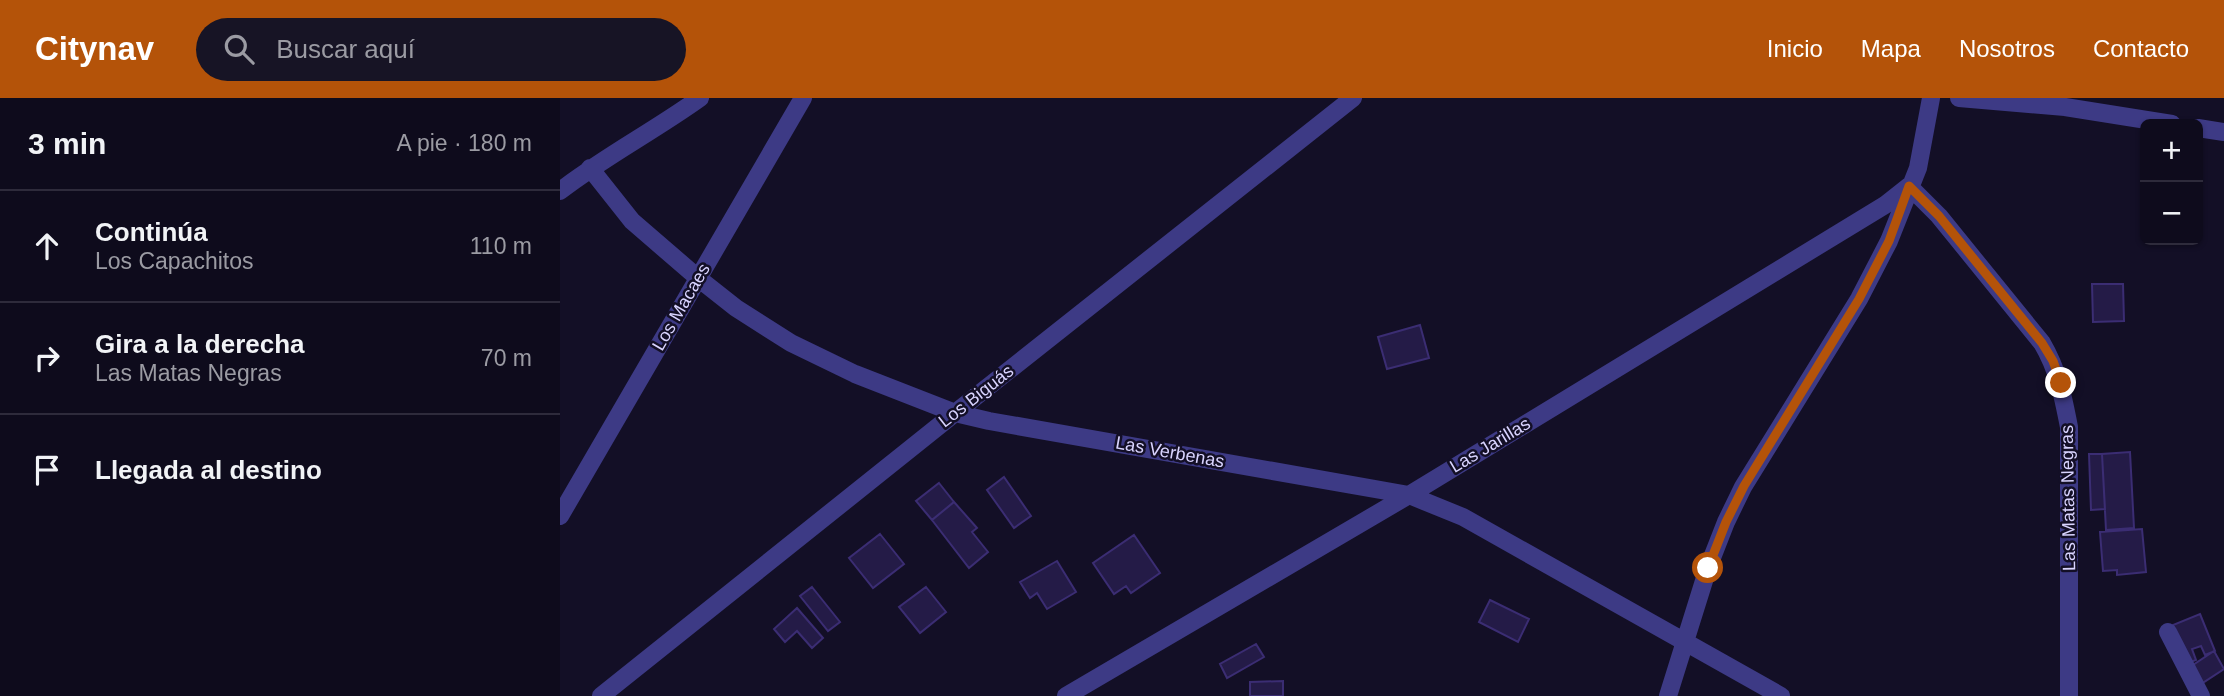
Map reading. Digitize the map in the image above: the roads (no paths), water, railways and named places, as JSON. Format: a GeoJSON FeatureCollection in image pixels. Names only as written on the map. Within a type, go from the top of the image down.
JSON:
{"type":"FeatureCollection","features":[{"type":"Feature","properties":{"kind":"street"},"geometry":{"type":"LineString","coordinates":[[560,191],[590,167],[670,120],[700,98]]}},
{"type":"Feature","properties":{"kind":"street","name":"Los Macaes"},"geometry":{"type":"LineString","coordinates":[[560,516],[803,98]]}},
{"type":"Feature","properties":{"kind":"street","name":"Los Biguás"},"geometry":{"type":"LineString","coordinates":[[601,696],[1353,98]]}},
{"type":"Feature","properties":{"kind":"street"},"geometry":{"type":"LineString","coordinates":[[1668,696],[1708,568],[1726,522],[1744,486],[1859,299],[1889,241],[1918,168],[1931,98]]}},
{"type":"Feature","properties":{"kind":"street"},"geometry":{"type":"LineString","coordinates":[[1959,98],[2065,107],[2141,119]]}},
{"type":"Feature","properties":{"kind":"street"},"geometry":{"type":"LineString","coordinates":[[2203,129],[2224,132]]}},
{"type":"Feature","properties":{"kind":"street","name":"Las Verbenas"},"geometry":{"type":"LineString","coordinates":[[590,167],[632,221],[736,308],[791,342],[855,374],[955,413],[989,421],[1409,495],[1463,517],[1781,696]]}},
{"type":"Feature","properties":{"kind":"street","name":"Las Jarillas"},"geometry":{"type":"LineString","coordinates":[[1066,696],[1409,495],[1885,205],[1909,186]]}},
{"type":"Feature","properties":{"kind":"street","name":"Las Matas Negras"},"geometry":{"type":"LineString","coordinates":[[1909,186],[1939,216],[2042,343],[2053,361],[2061,383],[2068,426],[2068,696]]}},
{"type":"Feature","properties":{"kind":"street"},"geometry":{"type":"LineString","coordinates":[[2168,632],[2201,696]]}}]}
